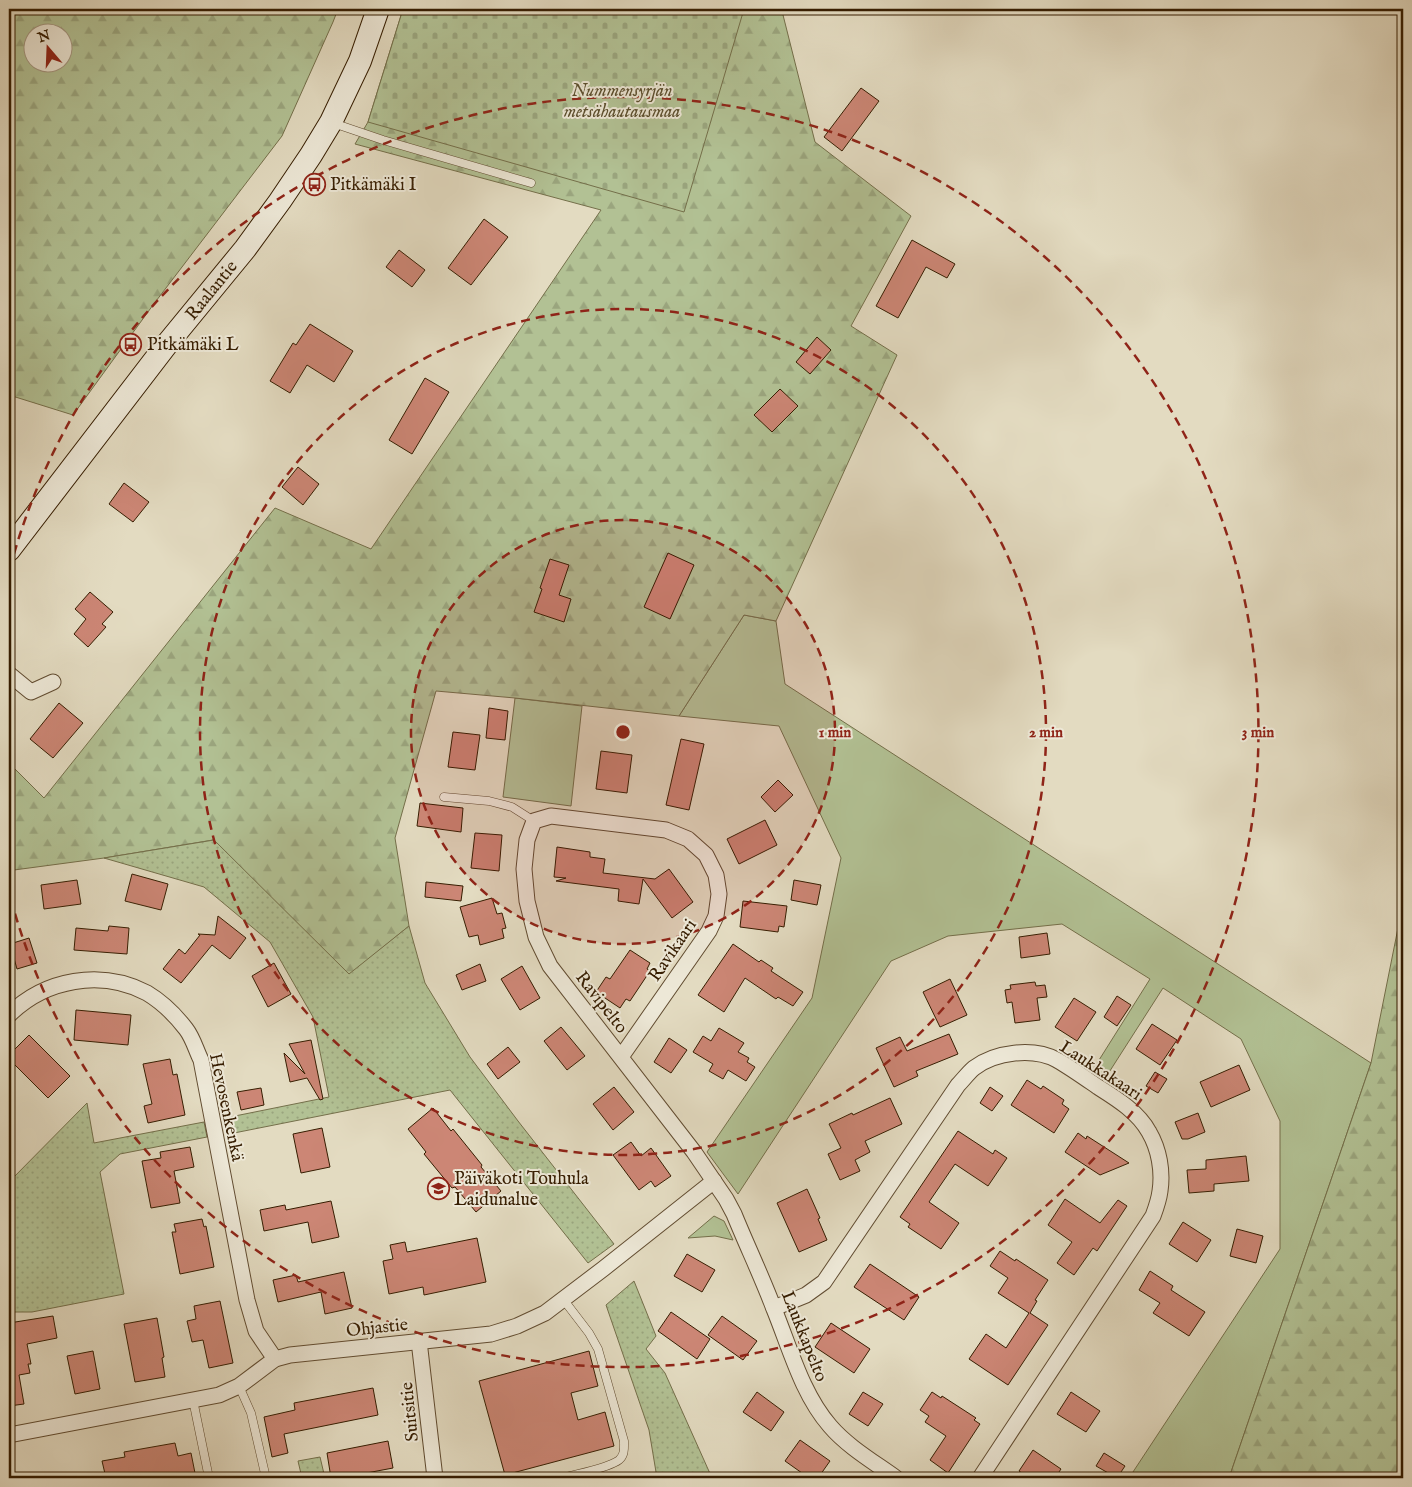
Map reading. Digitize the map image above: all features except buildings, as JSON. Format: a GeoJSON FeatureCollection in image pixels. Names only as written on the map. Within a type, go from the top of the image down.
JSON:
{"type":"FeatureCollection","features":[{"type":"Feature","properties":{"kind":"street","name":"Raalantie"},"geometry":{"type":"LineString","coordinates":[[9,550],[167,344],[263,225],[301,170],[331,122],[360,60],[378,9]]}},
{"type":"Feature","properties":{"kind":"street"},"geometry":{"type":"LineString","coordinates":[[9,674],[31,692],[53,682]]}},
{"type":"Feature","properties":{"kind":"street","name":"Ravikaari"},"geometry":{"type":"LineString","coordinates":[[534,821],[551,816],[666,830],[688,839],[706,855],[716,875],[719,894],[716,916],[710,930],[621,1057]]}},
{"type":"Feature","properties":{"kind":"street","name":"Ravipelto"},"geometry":{"type":"LineString","coordinates":[[534,821],[527,840],[524,869],[527,901],[536,937],[550,966],[694,1152],[714,1181]]}},
{"type":"Feature","properties":{"kind":"street","name":"Hevosenkenkä"},"geometry":{"type":"LineString","coordinates":[[9,1015],[34,996],[57,985],[81,980],[103,980],[126,985],[147,994],[168,1009],[187,1031],[201,1060],[247,1300],[256,1331],[275,1359]]}},
{"type":"Feature","properties":{"kind":"street","name":"Laukkakaari"},"geometry":{"type":"LineString","coordinates":[[774,1308],[806,1295],[824,1282],[958,1085],[974,1068],[993,1058],[1014,1053],[1035,1053],[1056,1059],[1118,1100],[1137,1115],[1149,1132],[1157,1152],[1161,1173],[1160,1192],[1153,1216],[980,1478]]}},
{"type":"Feature","properties":{"kind":"street","name":"Ohjastie"},"geometry":{"type":"LineString","coordinates":[[9,1435],[219,1394],[239,1386],[275,1359],[290,1355],[491,1334],[518,1326],[545,1313],[714,1181]]}},
{"type":"Feature","properties":{"kind":"street","name":"Laukkapelto"},"geometry":{"type":"LineString","coordinates":[[714,1181],[734,1214],[813,1404],[831,1427],[852,1446],[896,1478]]}},
{"type":"Feature","properties":{"kind":"street","name":"Suitsitie"},"geometry":{"type":"LineString","coordinates":[[419,1341],[435,1478]]}},
{"type":"Feature","properties":{"kind":"lane"},"geometry":{"type":"LineString","coordinates":[[331,122],[383,140],[531,183]]}},
{"type":"Feature","properties":{"kind":"lane"},"geometry":{"type":"LineString","coordinates":[[444,797],[489,801],[512,807],[534,821]]}},
{"type":"Feature","properties":{"kind":"lane"},"geometry":{"type":"LineString","coordinates":[[563,1299],[598,1349],[624,1442],[624,1451],[620,1459],[608,1466],[563,1478]]}},
{"type":"Feature","properties":{"kind":"lane"},"geometry":{"type":"LineString","coordinates":[[239,1386],[251,1413],[266,1478]]}},
{"type":"Feature","properties":{"kind":"lane"},"geometry":{"type":"LineString","coordinates":[[193,1400],[209,1478]]}},
{"type":"Feature","properties":{"kind":"green space"},"geometry":{"type":"Polygon","coordinates":[[[9,9],[338,9],[282,136],[153,305],[73,415],[9,395],[9,9]]]}},
{"type":"Feature","properties":{"kind":"green space"},"geometry":{"type":"Polygon","coordinates":[[[403,9],[783,9],[815,142],[911,216],[851,326],[897,355],[776,621],[744,615],[679,716],[436,691],[395,838],[409,926],[349,975],[213,840],[9,871],[9,763],[44,798],[275,508],[371,549],[601,210],[355,144],[368,122],[403,9]]]}},
{"type":"Feature","properties":{"kind":"green space","name":"Nummensyrjän metsähautausmaa"},"geometry":{"type":"Polygon","coordinates":[[[403,9],[744,9],[684,212],[368,122],[403,9]]]}},
{"type":"Feature","properties":{"kind":"green space"},"geometry":{"type":"Polygon","coordinates":[[[744,615],[776,621],[785,684],[1371,1063],[1229,1478],[1129,1478],[1280,1249],[1280,1121],[1241,1039],[1163,988],[1106,1077],[1094,1068],[1150,979],[1062,924],[948,936],[891,961],[738,1194],[707,1152],[812,998],[841,858],[779,726],[679,716],[744,615]]]}},
{"type":"Feature","properties":{"kind":"green space"},"geometry":{"type":"Polygon","coordinates":[[[515,698],[582,706],[571,806],[503,797],[515,698]]]}},
{"type":"Feature","properties":{"kind":"green space"},"geometry":{"type":"Polygon","coordinates":[[[214,840],[349,974],[409,926],[425,983],[470,1057],[614,1244],[588,1263],[450,1090],[229,1134],[225,1118],[329,1097],[313,1017],[270,942],[204,887],[104,858],[214,840]]]}},
{"type":"Feature","properties":{"kind":"green space"},"geometry":{"type":"Polygon","coordinates":[[[1403,903],[1403,1478],[1229,1478],[1371,1063],[1403,903]]]}},
{"type":"Feature","properties":{"kind":"green space"},"geometry":{"type":"Polygon","coordinates":[[[87,1103],[94,1143],[204,1122],[207,1137],[120,1154],[100,1172],[124,1294],[32,1312],[9,1312],[9,1182],[87,1103]]]}},
{"type":"Feature","properties":{"kind":"green space"},"geometry":{"type":"Polygon","coordinates":[[[714,1216],[724,1221],[733,1240],[715,1236],[688,1238],[714,1216]]]}},
{"type":"Feature","properties":{"kind":"green space"},"geometry":{"type":"Polygon","coordinates":[[[634,1281],[656,1336],[646,1349],[665,1373],[712,1478],[657,1478],[649,1430],[606,1305],[634,1281]]]}},
{"type":"Feature","properties":{"kind":"green space"},"geometry":{"type":"Polygon","coordinates":[[[320,1457],[325,1478],[302,1478],[298,1461],[320,1457]]]}},
{"type":"Feature","properties":{"kind":"place","name":"Pitkämäki I"},"geometry":{"type":"Point","coordinates":[314,184]}},
{"type":"Feature","properties":{"kind":"place","name":"Pitkämäki L"},"geometry":{"type":"Point","coordinates":[131,344]}},
{"type":"Feature","properties":{"kind":"place","name":"Päiväkoti Touhula Laidunalue"},"geometry":{"type":"Point","coordinates":[438,1188]}}]}
